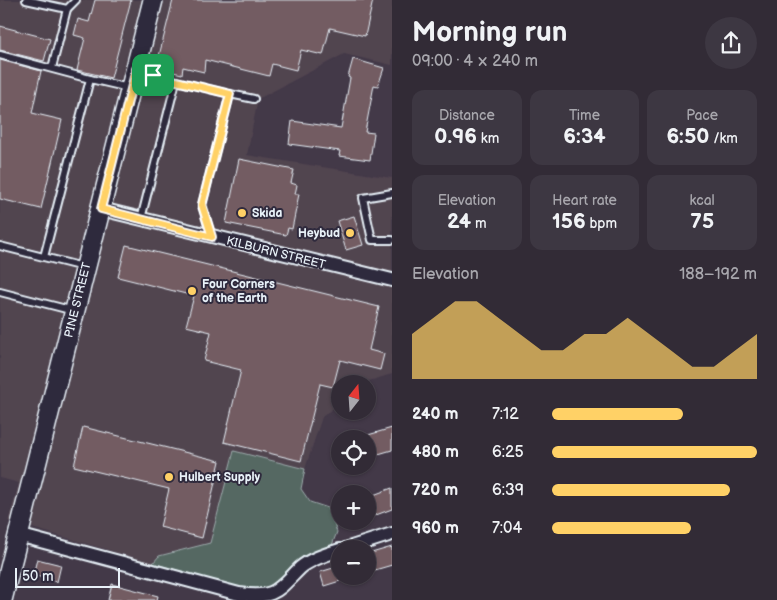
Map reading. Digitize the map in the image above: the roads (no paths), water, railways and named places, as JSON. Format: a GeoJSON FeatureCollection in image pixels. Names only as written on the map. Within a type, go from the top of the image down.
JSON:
{"type":"FeatureCollection","features":[{"type":"Feature","properties":{"kind":"main road","name":"PINE STREET"},"geometry":{"type":"LineString","coordinates":[[2,600],[153,0]]}},
{"type":"Feature","properties":{"kind":"street","name":"KILBURN STREET"},"geometry":{"type":"LineString","coordinates":[[101,209],[392,280]]}},
{"type":"Feature","properties":{"kind":"street"},"geometry":{"type":"LineString","coordinates":[[373,540],[392,534]]}},
{"type":"Feature","properties":{"kind":"street"},"geometry":{"type":"LineString","coordinates":[[18,535],[252,596],[280,589],[301,567],[331,554]]}},
{"type":"Feature","properties":{"kind":"lane"},"geometry":{"type":"LineString","coordinates":[[26,0],[67,10]]}},
{"type":"Feature","properties":{"kind":"lane"},"geometry":{"type":"LineString","coordinates":[[52,68],[67,10],[76,0]]}},
{"type":"Feature","properties":{"kind":"lane"},"geometry":{"type":"LineString","coordinates":[[0,55],[132,88]]}},
{"type":"Feature","properties":{"kind":"lane"},"geometry":{"type":"LineString","coordinates":[[136,69],[176,81],[254,99]]}},
{"type":"Feature","properties":{"kind":"lane"},"geometry":{"type":"LineString","coordinates":[[44,257],[90,79]]}},
{"type":"Feature","properties":{"kind":"lane"},"geometry":{"type":"LineString","coordinates":[[141,219],[176,81]]}},
{"type":"Feature","properties":{"kind":"lane"},"geometry":{"type":"LineString","coordinates":[[212,237],[202,205],[230,94]]}},
{"type":"Feature","properties":{"kind":"lane"},"geometry":{"type":"LineString","coordinates":[[392,193],[363,198],[372,240],[392,240]]}},
{"type":"Feature","properties":{"kind":"lane"},"geometry":{"type":"LineString","coordinates":[[0,246],[86,268]]}},
{"type":"Feature","properties":{"kind":"lane"},"geometry":{"type":"LineString","coordinates":[[0,292],[75,311]]}},
{"type":"Feature","properties":{"kind":"place","name":"Skida"},"geometry":{"type":"Point","coordinates":[242,213]}},
{"type":"Feature","properties":{"kind":"place","name":"Heybud"},"geometry":{"type":"Point","coordinates":[350,233]}},
{"type":"Feature","properties":{"kind":"place","name":"Four Corners of the Earth"},"geometry":{"type":"Point","coordinates":[192,291]}},
{"type":"Feature","properties":{"kind":"place","name":"Hulbert Supply"},"geometry":{"type":"Point","coordinates":[169,477]}}]}
